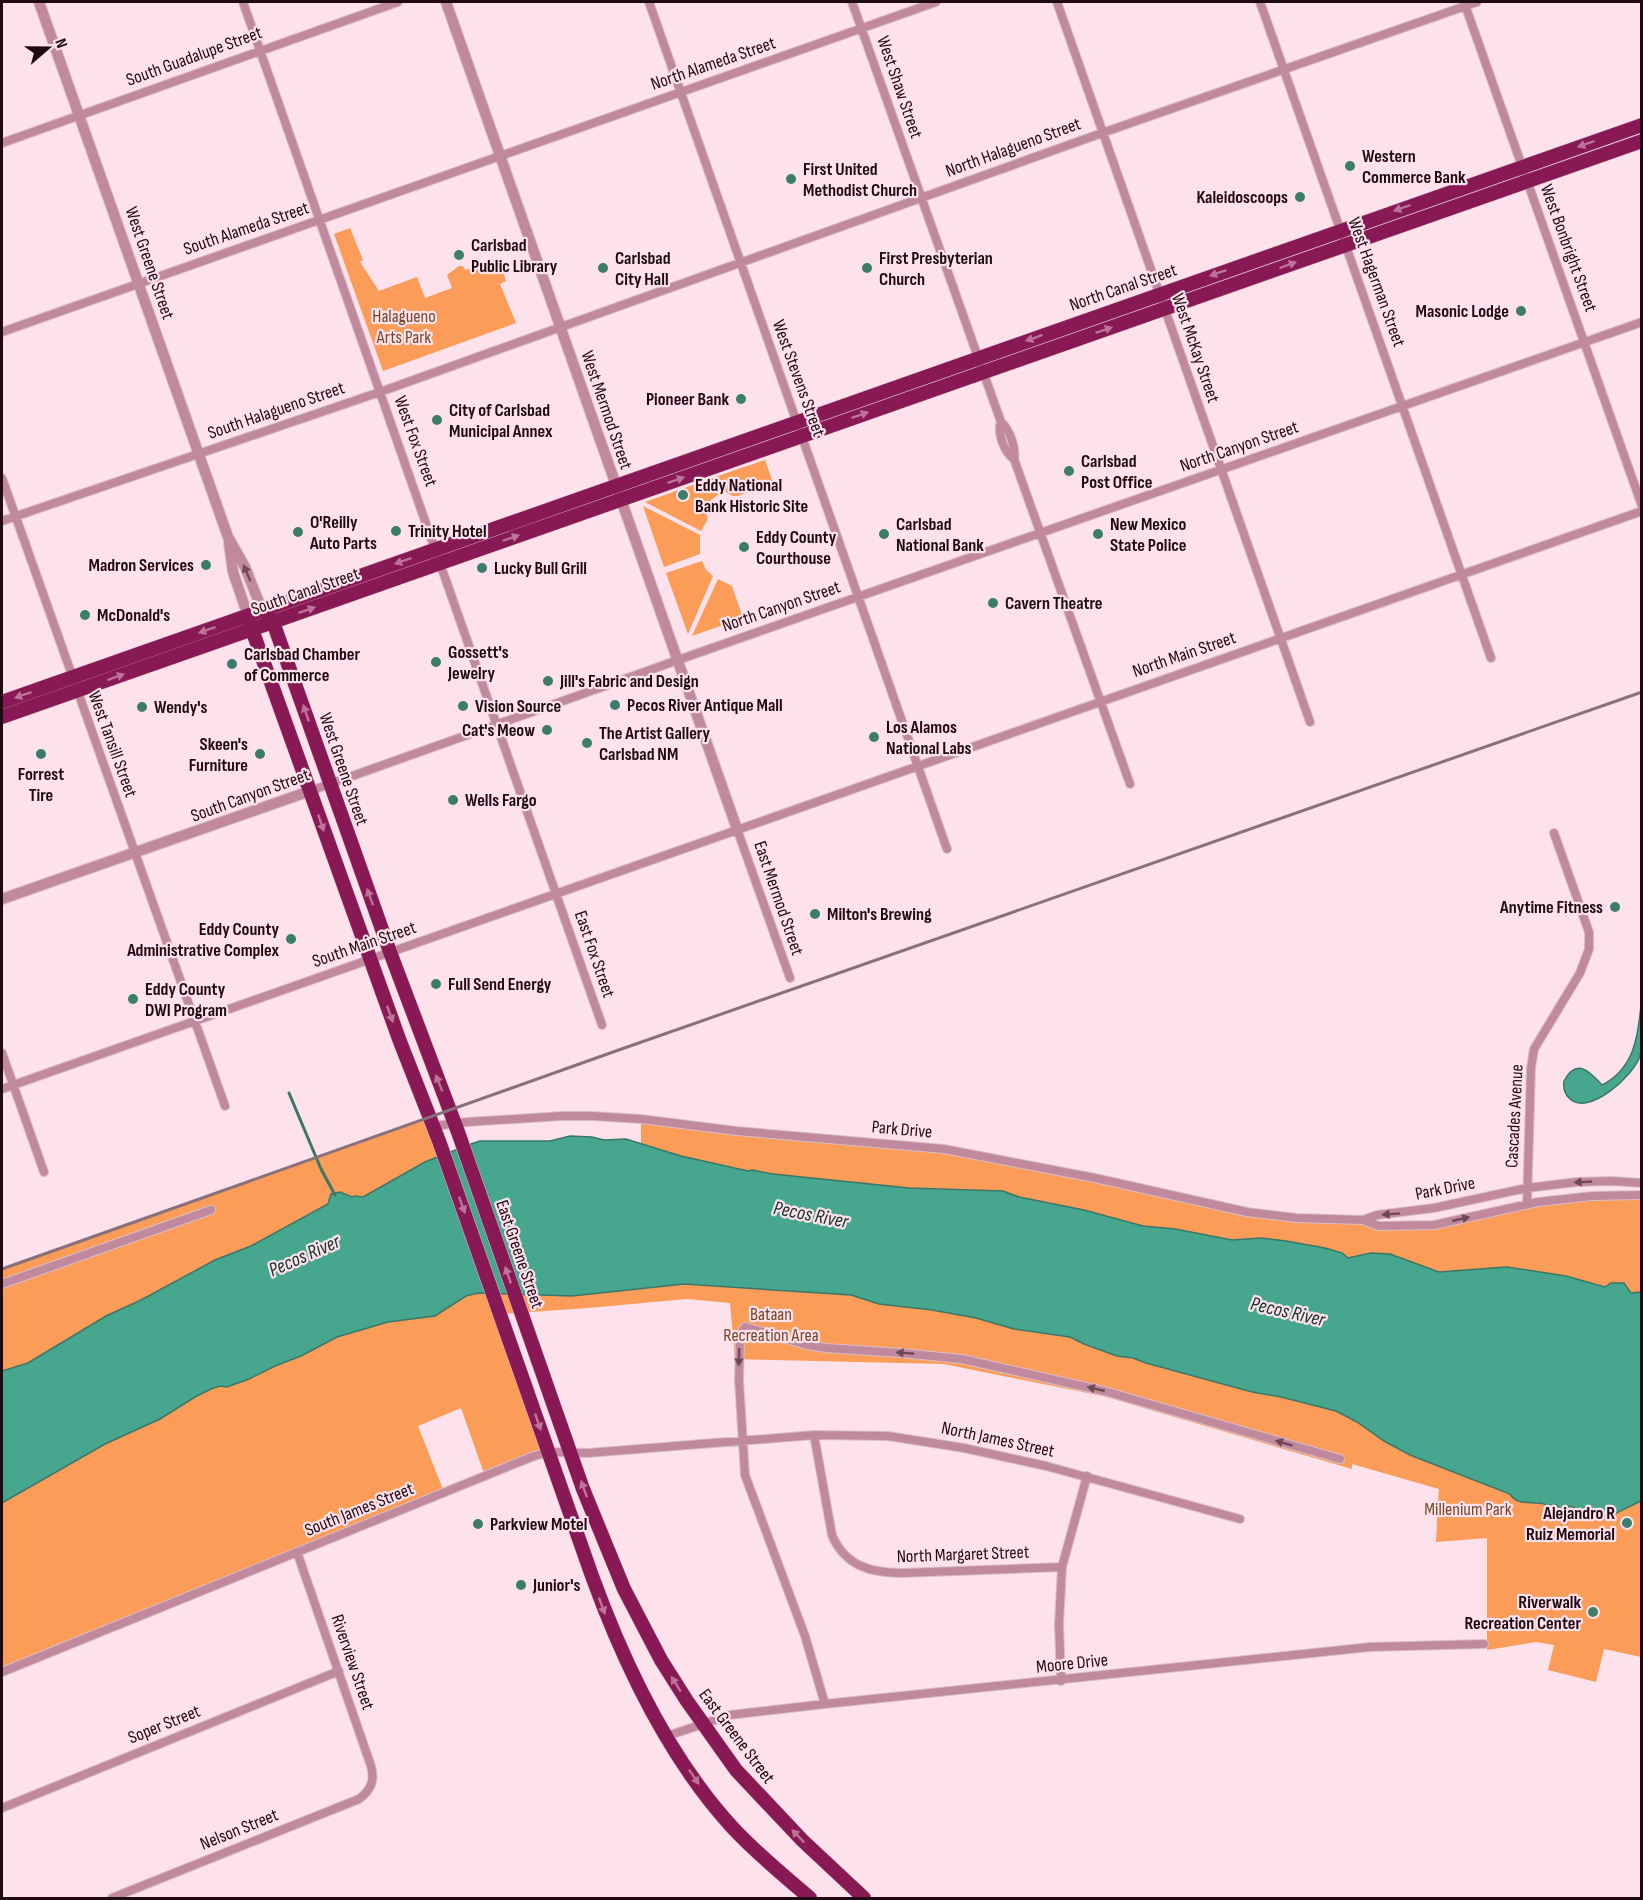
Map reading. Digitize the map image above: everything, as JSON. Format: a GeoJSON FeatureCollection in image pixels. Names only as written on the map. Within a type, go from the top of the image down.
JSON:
{"type":"FeatureCollection","features":[{"type":"Feature","properties":{"kind":"highway","name":"North Canal Street"},"geometry":{"type":"LineString","coordinates":[[616,485],[1641,124]]}},
{"type":"Feature","properties":{"kind":"highway","name":"North Canal Street"},"geometry":{"type":"LineString","coordinates":[[621,499],[1641,141]]}},
{"type":"Feature","properties":{"kind":"highway","name":"South Canal Street"},"geometry":{"type":"LineString","coordinates":[[2,702],[74,684],[250,623],[273,622],[616,485]]}},
{"type":"Feature","properties":{"kind":"highway","name":"South Canal Street"},"geometry":{"type":"LineString","coordinates":[[250,623],[262,610],[621,499]]}},
{"type":"Feature","properties":{"kind":"highway","name":"West Greene Street"},"geometry":{"type":"LineString","coordinates":[[262,610],[273,622],[390,952]]}},
{"type":"Feature","properties":{"kind":"highway","name":"West Greene Street"},"geometry":{"type":"LineString","coordinates":[[250,623],[370,959]]}},
{"type":"Feature","properties":{"kind":"highway","name":"South Canal Street"},"geometry":{"type":"LineString","coordinates":[[2,717],[74,684]]}},
{"type":"Feature","properties":{"kind":"highway","name":"East Greene Street"},"geometry":{"type":"LineString","coordinates":[[390,952],[456,1124],[570,1453],[616,1569],[656,1651],[702,1724],[736,1770],[802,1840],[864,1899]]}},
{"type":"Feature","properties":{"kind":"highway","name":"East Greene Street"},"geometry":{"type":"LineString","coordinates":[[370,959],[443,1150],[592,1576],[626,1664],[667,1736],[704,1792],[731,1826],[810,1899]]}},
{"type":"Feature","properties":{"kind":"highway"},"geometry":{"type":"LineString","coordinates":[[592,1576],[616,1569]]}},
{"type":"Feature","properties":{"kind":"street","name":"West Greene Street"},"geometry":{"type":"LineString","coordinates":[[39,2],[228,537],[245,567],[262,610]]}},
{"type":"Feature","properties":{"kind":"street","name":"West Fox Street"},"geometry":{"type":"LineString","coordinates":[[243,2],[556,893]]}},
{"type":"Feature","properties":{"kind":"street","name":"South Guadalupe Street"},"geometry":{"type":"LineString","coordinates":[[2,143],[398,2]]}},
{"type":"Feature","properties":{"kind":"street","name":"West Mermod Street"},"geometry":{"type":"LineString","coordinates":[[446,2],[737,829]]}},
{"type":"Feature","properties":{"kind":"street","name":"West Stevens Street"},"geometry":{"type":"LineString","coordinates":[[649,2],[947,849]]}},
{"type":"Feature","properties":{"kind":"street","name":"West Shaw Street"},"geometry":{"type":"LineString","coordinates":[[852,2],[979,357],[1001,422],[999,429],[1008,455],[1014,459],[1130,784]]}},
{"type":"Feature","properties":{"kind":"street","name":"North Alameda Street"},"geometry":{"type":"LineString","coordinates":[[501,156],[936,2]]}},
{"type":"Feature","properties":{"kind":"street","name":"West McKay Street"},"geometry":{"type":"LineString","coordinates":[[1057,2],[1310,722]]}},
{"type":"Feature","properties":{"kind":"street","name":"West Hagerman Street"},"geometry":{"type":"LineString","coordinates":[[1260,2],[1491,658]]}},
{"type":"Feature","properties":{"kind":"street","name":"North Halagueno Street"},"geometry":{"type":"LineString","coordinates":[[561,327],[1464,4],[1477,2]]}},
{"type":"Feature","properties":{"kind":"street","name":"West Bonbright Street"},"geometry":{"type":"LineString","coordinates":[[1464,4],[1641,506]]}},
{"type":"Feature","properties":{"kind":"street","name":"South Alameda Street"},"geometry":{"type":"LineString","coordinates":[[2,332],[501,156]]}},
{"type":"Feature","properties":{"kind":"street","name":"North Canyon Street"},"geometry":{"type":"LineString","coordinates":[[678,660],[1641,322]]}},
{"type":"Feature","properties":{"kind":"street","name":"South Halagueno Street"},"geometry":{"type":"LineString","coordinates":[[2,521],[380,392],[561,327]]}},
{"type":"Feature","properties":{"kind":"street","name":"West Tansill Street"},"geometry":{"type":"LineString","coordinates":[[2,478],[225,1106]]}},
{"type":"Feature","properties":{"kind":"street","name":"North Main Street"},"geometry":{"type":"LineString","coordinates":[[737,829],[1641,511]]}},
{"type":"Feature","properties":{"kind":"street","name":"West Greene Street"},"geometry":{"type":"LineString","coordinates":[[228,537],[233,572],[250,623]]}},
{"type":"Feature","properties":{"kind":"street","name":"South Canyon Street"},"geometry":{"type":"LineString","coordinates":[[2,899],[135,854],[678,660]]}},
{"type":"Feature","properties":{"kind":"street","name":"South Main Street"},"geometry":{"type":"LineString","coordinates":[[2,1089],[737,829]]}},
{"type":"Feature","properties":{"kind":"street","name":"East Mermod Street"},"geometry":{"type":"LineString","coordinates":[[737,829],[790,978]]}},
{"type":"Feature","properties":{"kind":"street","name":"Cascades Avenue"},"geometry":{"type":"LineString","coordinates":[[1527,1204],[1531,1068],[1534,1049],[1580,973],[1586,959],[1590,938],[1554,833]]}},
{"type":"Feature","properties":{"kind":"street","name":"East Fox Street"},"geometry":{"type":"LineString","coordinates":[[556,893],[602,1025]]}},
{"type":"Feature","properties":{"kind":"street"},"geometry":{"type":"LineString","coordinates":[[2,1053],[44,1172]]}},
{"type":"Feature","properties":{"kind":"street","name":"Park Drive"},"geometry":{"type":"LineString","coordinates":[[434,1126],[562,1116],[615,1117],[737,1131],[944,1149],[1247,1212],[1297,1218],[1363,1220],[1379,1226],[1434,1226],[1527,1204],[1592,1196],[1641,1195]]}},
{"type":"Feature","properties":{"kind":"street","name":"Park Drive"},"geometry":{"type":"LineString","coordinates":[[1363,1220],[1377,1215],[1428,1209],[1527,1188],[1588,1181],[1641,1183]]}},
{"type":"Feature","properties":{"kind":"street"},"geometry":{"type":"LineString","coordinates":[[2,1284],[211,1210]]}},
{"type":"Feature","properties":{"kind":"street"},"geometry":{"type":"LineString","coordinates":[[825,1704],[805,1636],[745,1475],[739,1358],[742,1329],[748,1327],[807,1345],[826,1348],[962,1359],[1071,1383],[1188,1414],[1340,1459]]}},
{"type":"Feature","properties":{"kind":"street","name":"North James Street"},"geometry":{"type":"LineString","coordinates":[[743,1439],[814,1435],[888,1436],[926,1441],[1088,1476],[1240,1519]]}},
{"type":"Feature","properties":{"kind":"street","name":"North Margaret Street"},"geometry":{"type":"LineString","coordinates":[[814,1435],[832,1535],[845,1556],[864,1569],[902,1573],[1062,1567]]}},
{"type":"Feature","properties":{"kind":"street","name":"South James Street"},"geometry":{"type":"LineString","coordinates":[[2,1672],[534,1456],[549,1452],[570,1453],[743,1439]]}},
{"type":"Feature","properties":{"kind":"street"},"geometry":{"type":"LineString","coordinates":[[1061,1681],[1059,1623],[1062,1567],[1088,1476]]}},
{"type":"Feature","properties":{"kind":"street","name":"Riverview Street"},"geometry":{"type":"LineString","coordinates":[[297,1552],[371,1766],[374,1776],[373,1783]]}},
{"type":"Feature","properties":{"kind":"street","name":"Moore Drive"},"geometry":{"type":"LineString","coordinates":[[667,1736],[730,1715],[825,1704],[1370,1647],[1484,1644]]}},
{"type":"Feature","properties":{"kind":"street","name":"Soper Street"},"geometry":{"type":"LineString","coordinates":[[2,1808],[339,1671]]}},
{"type":"Feature","properties":{"kind":"street","name":"Nelson Street"},"geometry":{"type":"LineString","coordinates":[[112,1899],[359,1799],[365,1795],[373,1783]]}},
{"type":"Feature","properties":{"kind":"green space","name":"Halagueno Arts Park"},"geometry":{"type":"Polygon","coordinates":[[[350,228],[363,260],[360,262],[379,291],[417,277],[425,298],[452,288],[447,275],[459,266],[463,266],[465,270],[499,258],[506,281],[500,284],[516,323],[383,371],[334,234],[350,228]]]}},
{"type":"Feature","properties":{"kind":"green space"},"geometry":{"type":"Polygon","coordinates":[[[765,460],[773,483],[738,496],[724,491],[718,476],[765,460]]]}},
{"type":"Feature","properties":{"kind":"green space"},"geometry":{"type":"Polygon","coordinates":[[[713,478],[719,494],[706,507],[708,519],[701,531],[645,502],[713,478]]]}},
{"type":"Feature","properties":{"kind":"green space"},"geometry":{"type":"Polygon","coordinates":[[[643,506],[700,535],[700,554],[664,567],[643,506]]]}},
{"type":"Feature","properties":{"kind":"green space"},"geometry":{"type":"Polygon","coordinates":[[[702,561],[706,570],[713,576],[688,634],[666,573],[702,561]]]}},
{"type":"Feature","properties":{"kind":"green space"},"geometry":{"type":"Polygon","coordinates":[[[718,579],[732,586],[743,618],[692,636],[718,579]]]}},
{"type":"Feature","properties":{"kind":"green space"},"geometry":{"type":"Polygon","coordinates":[[[431,1118],[444,1155],[425,1162],[363,1197],[352,1197],[340,1192],[328,1204],[298,1222],[251,1246],[215,1260],[106,1316],[28,1363],[2,1371],[2,1269],[431,1118]]]}},
{"type":"Feature","properties":{"kind":"green space"},"geometry":{"type":"Polygon","coordinates":[[[641,1119],[944,1149],[1220,1207],[1379,1226],[1434,1225],[1527,1204],[1641,1195],[1641,1292],[1631,1293],[1566,1276],[1507,1267],[1439,1272],[1390,1254],[1348,1258],[1342,1253],[1325,1248],[1286,1241],[1261,1238],[1232,1240],[1175,1229],[1143,1226],[1083,1210],[1019,1197],[1003,1191],[909,1188],[748,1171],[681,1156],[641,1143],[641,1119]]]}},
{"type":"Feature","properties":{"kind":"green space"},"geometry":{"type":"Polygon","coordinates":[[[684,1284],[851,1295],[879,1304],[932,1310],[976,1318],[1014,1329],[1071,1337],[1117,1356],[1133,1358],[1252,1392],[1336,1411],[1410,1455],[1510,1494],[1519,1501],[1557,1505],[1563,1514],[1569,1506],[1608,1517],[1641,1501],[1641,1657],[1604,1649],[1596,1682],[1548,1670],[1554,1645],[1536,1642],[1487,1650],[1487,1538],[1436,1542],[1439,1489],[1352,1464],[1352,1469],[1103,1396],[944,1364],[735,1359],[730,1303],[687,1299],[502,1314],[549,1452],[485,1476],[461,1408],[418,1426],[444,1492],[2,1672],[2,1503],[105,1444],[160,1419],[211,1389],[220,1386],[227,1387],[249,1379],[337,1337],[388,1322],[435,1316],[466,1296],[478,1293],[572,1296],[684,1284]]]}},
{"type":"Feature","properties":{"kind":"water"},"geometry":{"type":"Polygon","coordinates":[[[1641,1005],[1642,1037],[1640,1056],[1636,1064],[1620,1083],[1598,1099],[1587,1103],[1577,1103],[1569,1098],[1564,1090],[1564,1081],[1574,1070],[1583,1069],[1602,1085],[1613,1078],[1628,1061],[1636,1040],[1641,1005]]]}},
{"type":"Feature","properties":{"kind":"water","name":"Pecos River"},"geometry":{"type":"Polygon","coordinates":[[[570,1136],[604,1140],[626,1139],[681,1156],[748,1171],[909,1188],[1003,1191],[1019,1197],[1084,1210],[1143,1226],[1175,1229],[1232,1240],[1261,1238],[1286,1241],[1325,1248],[1342,1253],[1348,1258],[1371,1253],[1390,1254],[1439,1272],[1507,1267],[1566,1276],[1605,1287],[1611,1283],[1624,1283],[1631,1293],[1641,1292],[1641,1501],[1608,1517],[1569,1506],[1567,1516],[1557,1505],[1519,1501],[1510,1494],[1410,1455],[1336,1411],[1252,1392],[1133,1358],[1117,1356],[1070,1337],[1014,1329],[976,1318],[932,1310],[879,1304],[851,1295],[684,1284],[572,1296],[478,1293],[466,1296],[435,1316],[388,1322],[337,1337],[249,1379],[227,1387],[220,1386],[211,1389],[160,1419],[105,1444],[2,1503],[2,1371],[28,1363],[106,1316],[215,1260],[251,1246],[328,1204],[331,1194],[340,1192],[352,1197],[363,1197],[425,1162],[480,1141],[550,1141],[570,1136]]]}},
{"type":"Feature","properties":{"kind":"waterway"},"geometry":{"type":"LineString","coordinates":[[289,1093],[321,1169],[335,1195]]}},
{"type":"Feature","properties":{"kind":"railway"},"geometry":{"type":"LineString","coordinates":[[2,1269],[613,1052],[1642,692]]}},
{"type":"Feature","properties":{"kind":"place","name":"Western Commerce Bank"},"geometry":{"type":"Point","coordinates":[1350,166]}},
{"type":"Feature","properties":{"kind":"place","name":"First United Methodist Church"},"geometry":{"type":"Point","coordinates":[791,179]}},
{"type":"Feature","properties":{"kind":"place","name":"Kaleidoscoops"},"geometry":{"type":"Point","coordinates":[1300,197]}},
{"type":"Feature","properties":{"kind":"place","name":"Carlsbad Public Library"},"geometry":{"type":"Point","coordinates":[459,255]}},
{"type":"Feature","properties":{"kind":"place","name":"Carlsbad City Hall"},"geometry":{"type":"Point","coordinates":[603,268]}},
{"type":"Feature","properties":{"kind":"place","name":"First Presbyterian Church"},"geometry":{"type":"Point","coordinates":[867,268]}},
{"type":"Feature","properties":{"kind":"place","name":"Masonic Lodge"},"geometry":{"type":"Point","coordinates":[1521,311]}},
{"type":"Feature","properties":{"kind":"place","name":"Pioneer Bank"},"geometry":{"type":"Point","coordinates":[741,399]}},
{"type":"Feature","properties":{"kind":"place","name":"City of Carlsbad Municipal Annex"},"geometry":{"type":"Point","coordinates":[437,420]}},
{"type":"Feature","properties":{"kind":"place","name":"Carlsbad Post Office"},"geometry":{"type":"Point","coordinates":[1069,471]}},
{"type":"Feature","properties":{"kind":"place","name":"Eddy National Bank Historic Site"},"geometry":{"type":"Point","coordinates":[683,495]}},
{"type":"Feature","properties":{"kind":"place","name":"Trinity Hotel"},"geometry":{"type":"Point","coordinates":[396,531]}},
{"type":"Feature","properties":{"kind":"place","name":"O'Reilly Auto Parts"},"geometry":{"type":"Point","coordinates":[298,532]}},
{"type":"Feature","properties":{"kind":"place","name":"Carlsbad National Bank"},"geometry":{"type":"Point","coordinates":[884,534]}},
{"type":"Feature","properties":{"kind":"place","name":"New Mexico State Police"},"geometry":{"type":"Point","coordinates":[1098,534]}},
{"type":"Feature","properties":{"kind":"place","name":"Eddy County Courthouse"},"geometry":{"type":"Point","coordinates":[744,547]}},
{"type":"Feature","properties":{"kind":"place","name":"Madron Services"},"geometry":{"type":"Point","coordinates":[206,565]}},
{"type":"Feature","properties":{"kind":"place","name":"Lucky Bull Grill"},"geometry":{"type":"Point","coordinates":[482,568]}},
{"type":"Feature","properties":{"kind":"place","name":"Cavern Theatre"},"geometry":{"type":"Point","coordinates":[993,603]}},
{"type":"Feature","properties":{"kind":"place","name":"McDonald's"},"geometry":{"type":"Point","coordinates":[85,615]}},
{"type":"Feature","properties":{"kind":"place","name":"Gossett's Jewelry"},"geometry":{"type":"Point","coordinates":[436,662]}},
{"type":"Feature","properties":{"kind":"place","name":"Carlsbad Chamber of Commerce"},"geometry":{"type":"Point","coordinates":[232,664]}},
{"type":"Feature","properties":{"kind":"place","name":"Jill's Fabric and Design"},"geometry":{"type":"Point","coordinates":[548,681]}},
{"type":"Feature","properties":{"kind":"place","name":"Pecos River Antique Mall"},"geometry":{"type":"Point","coordinates":[615,705]}},
{"type":"Feature","properties":{"kind":"place","name":"Vision Source"},"geometry":{"type":"Point","coordinates":[463,706]}},
{"type":"Feature","properties":{"kind":"place","name":"Wendy's"},"geometry":{"type":"Point","coordinates":[142,707]}},
{"type":"Feature","properties":{"kind":"place","name":"Cat's Meow"},"geometry":{"type":"Point","coordinates":[547,730]}},
{"type":"Feature","properties":{"kind":"place","name":"Los Alamos National Labs"},"geometry":{"type":"Point","coordinates":[874,737]}},
{"type":"Feature","properties":{"kind":"place","name":"The Artist Gallery Carlsbad NM"},"geometry":{"type":"Point","coordinates":[587,743]}},
{"type":"Feature","properties":{"kind":"place","name":"Forrest Tire"},"geometry":{"type":"Point","coordinates":[41,754]}},
{"type":"Feature","properties":{"kind":"place","name":"Skeen's Furniture"},"geometry":{"type":"Point","coordinates":[260,754]}},
{"type":"Feature","properties":{"kind":"place","name":"Wells Fargo"},"geometry":{"type":"Point","coordinates":[453,800]}},
{"type":"Feature","properties":{"kind":"place","name":"Anytime Fitness"},"geometry":{"type":"Point","coordinates":[1615,907]}},
{"type":"Feature","properties":{"kind":"place","name":"Milton's Brewing"},"geometry":{"type":"Point","coordinates":[815,914]}},
{"type":"Feature","properties":{"kind":"place","name":"Eddy County Administrative Complex"},"geometry":{"type":"Point","coordinates":[291,939]}},
{"type":"Feature","properties":{"kind":"place","name":"Full Send Energy"},"geometry":{"type":"Point","coordinates":[436,984]}},
{"type":"Feature","properties":{"kind":"place","name":"Eddy County DWI Program"},"geometry":{"type":"Point","coordinates":[133,999]}},
{"type":"Feature","properties":{"kind":"place","name":"Alejandro R Ruiz Memorial"},"geometry":{"type":"Point","coordinates":[1627,1523]}},
{"type":"Feature","properties":{"kind":"place","name":"Parkview Motel"},"geometry":{"type":"Point","coordinates":[478,1524]}},
{"type":"Feature","properties":{"kind":"place","name":"Junior's"},"geometry":{"type":"Point","coordinates":[521,1585]}},
{"type":"Feature","properties":{"kind":"place","name":"Riverwalk Recreation Center"},"geometry":{"type":"Point","coordinates":[1593,1612]}},
{"type":"Feature","properties":{"kind":"park label","name":"Bataan Recreation Area"},"geometry":{"type":"Point","coordinates":[771,1324]}},
{"type":"Feature","properties":{"kind":"park label","name":"Millenium Park"},"geometry":{"type":"Point","coordinates":[1468,1509]}}]}
